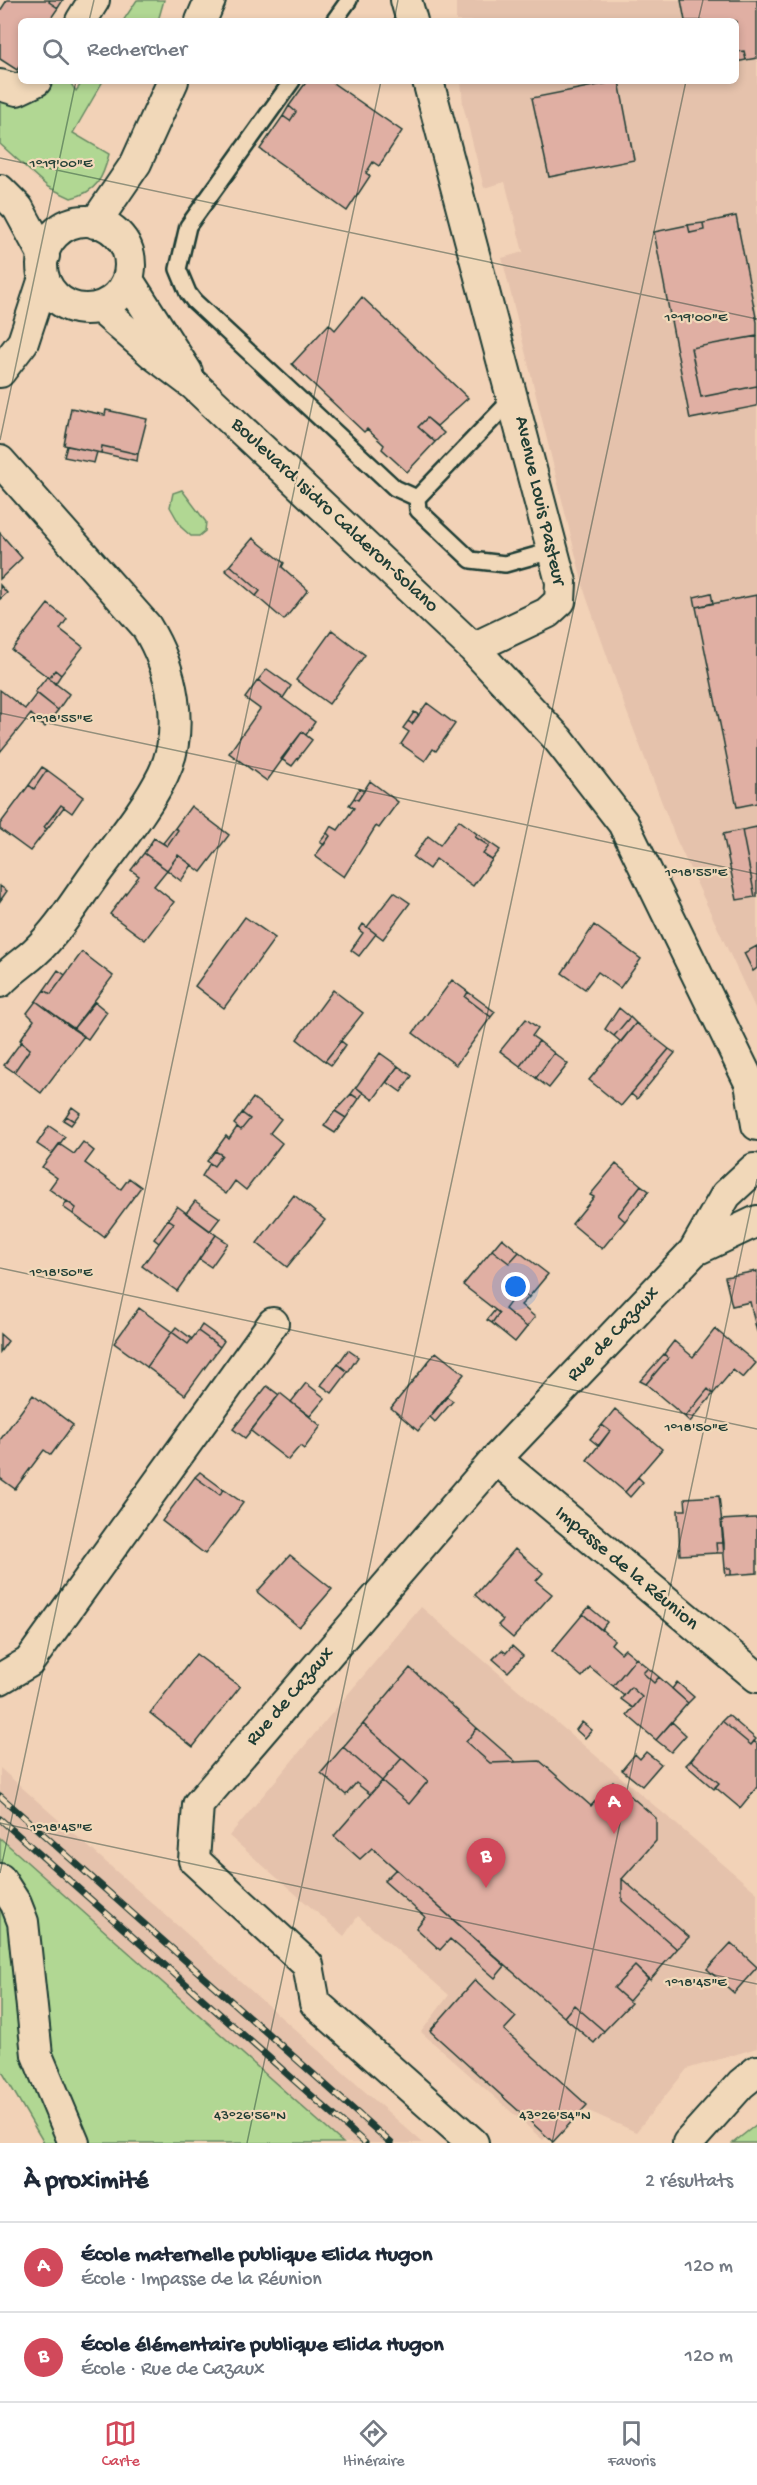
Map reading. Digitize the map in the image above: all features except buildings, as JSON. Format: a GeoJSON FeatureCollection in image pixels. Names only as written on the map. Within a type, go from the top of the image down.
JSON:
{"type":"FeatureCollection","features":[{"type":"Feature","properties":{"kind":"street"},"geometry":{"type":"LineString","coordinates":[[83,18],[94,0]]}},
{"type":"Feature","properties":{"kind":"street"},"geometry":{"type":"LineString","coordinates":[[202,18],[210,0]]}},
{"type":"Feature","properties":{"kind":"street"},"geometry":{"type":"LineString","coordinates":[[406,0],[411,18]]}},
{"type":"Feature","properties":{"kind":"street"},"geometry":{"type":"LineString","coordinates":[[0,85],[17,90],[30,84]]}},
{"type":"Feature","properties":{"kind":"street"},"geometry":{"type":"LineString","coordinates":[[0,372],[23,342],[52,239],[94,229],[136,163],[172,84]]}},
{"type":"Feature","properties":{"kind":"street","name":"Avenue Louis Pasteur"},"geometry":{"type":"LineString","coordinates":[[429,84],[555,550],[561,582],[560,601],[547,612],[473,648]]}},
{"type":"Feature","properties":{"kind":"street"},"geometry":{"type":"LineString","coordinates":[[9,199],[94,229],[129,253],[128,280],[121,292],[87,307],[23,342]]}},
{"type":"Feature","properties":{"kind":"street"},"geometry":{"type":"LineString","coordinates":[[9,199],[60,300],[87,307]]}},
{"type":"Feature","properties":{"kind":"street","name":"Boulevard Isidro Calderon-Solano"},"geometry":{"type":"LineString","coordinates":[[128,280],[194,385]]}},
{"type":"Feature","properties":{"kind":"street","name":"Boulevard Isidro Calderon-Solano"},"geometry":{"type":"LineString","coordinates":[[87,307],[194,385],[473,648]]}},
{"type":"Feature","properties":{"kind":"street"},"geometry":{"type":"LineString","coordinates":[[0,461],[146,626],[158,646],[167,670],[174,721],[171,749],[164,773],[147,802],[50,936],[0,982]]}},
{"type":"Feature","properties":{"kind":"street"},"geometry":{"type":"LineString","coordinates":[[473,648],[558,739],[623,823],[753,1087],[757,1125]]}},
{"type":"Feature","properties":{"kind":"street","name":"Rue de Cazaux"},"geometry":{"type":"LineString","coordinates":[[473,2143],[315,2003],[308,1965],[194,1860],[198,1805],[496,1459],[694,1251],[726,1195],[756,1176]]}},
{"type":"Feature","properties":{"kind":"street","name":"Rue de Cazaux"},"geometry":{"type":"LineString","coordinates":[[694,1251],[757,1221]]}},
{"type":"Feature","properties":{"kind":"street"},"geometry":{"type":"LineString","coordinates":[[0,1679],[29,1662],[273,1323]]}},
{"type":"Feature","properties":{"kind":"street","name":"Impasse de la Réunion"},"geometry":{"type":"LineString","coordinates":[[496,1459],[757,1677]]}},
{"type":"Feature","properties":{"kind":"street"},"geometry":{"type":"LineString","coordinates":[[0,1879],[16,1904],[23,1922],[37,2055],[74,2143]]}},
{"type":"Feature","properties":{"kind":"street"},"geometry":{"type":"LineString","coordinates":[[688,2143],[741,2084],[757,2071]]}},
{"type":"Feature","properties":{"kind":"lane"},"geometry":{"type":"LineString","coordinates":[[336,18],[349,0]]}},
{"type":"Feature","properties":{"kind":"lane"},"geometry":{"type":"LineString","coordinates":[[290,84],[188,226],[178,269],[188,293],[194,300],[394,488],[417,498]]}},
{"type":"Feature","properties":{"kind":"lane"},"geometry":{"type":"LineString","coordinates":[[514,397],[417,498],[418,510],[471,560],[505,564],[555,550]]}},
{"type":"Feature","properties":{"kind":"shaded area"},"geometry":{"type":"Polygon","coordinates":[[[456,0],[757,0],[757,1012],[676,839],[625,707],[585,593],[502,258],[523,252],[505,182],[484,188],[463,105],[461,84],[739,84],[739,18],[456,18],[456,0]]]}},
{"type":"Feature","properties":{"kind":"shaded area"},"geometry":{"type":"Polygon","coordinates":[[[421,1607],[757,1893],[757,2048],[687,2069],[636,2132],[575,2105],[543,2140],[421,2032],[449,1995],[358,1916],[344,1936],[229,1836],[421,1607]]]}},
{"type":"Feature","properties":{"kind":"shaded area"},"geometry":{"type":"Polygon","coordinates":[[[0,1768],[423,2143],[343,2143],[0,1838],[0,1768]]]}},
{"type":"Feature","properties":{"kind":"green space"},"geometry":{"type":"Polygon","coordinates":[[[137,0],[164,0],[159,18],[125,18],[137,0]]]}},
{"type":"Feature","properties":{"kind":"green space"},"geometry":{"type":"Polygon","coordinates":[[[49,84],[71,84],[76,91],[81,84],[101,84],[73,133],[109,154],[107,163],[98,183],[93,188],[71,198],[48,187],[0,144],[0,100],[43,91],[49,84]]]}},
{"type":"Feature","properties":{"kind":"green space"},"geometry":{"type":"Polygon","coordinates":[[[182,490],[206,522],[205,531],[199,536],[191,536],[182,528],[170,507],[173,493],[182,490]]]}},
{"type":"Feature","properties":{"kind":"green space"},"geometry":{"type":"Polygon","coordinates":[[[0,1838],[343,2143],[44,2143],[0,2068],[0,1838]]]}},
{"type":"Feature","properties":{"kind":"green space"},"geometry":{"type":"Polygon","coordinates":[[[757,2124],[757,2143],[733,2143],[757,2124]]]}},
{"type":"Feature","properties":{"kind":"railway"},"geometry":{"type":"LineString","coordinates":[[0,1796],[391,2143]]}},
{"type":"Feature","properties":{"kind":"railway"},"geometry":{"type":"LineString","coordinates":[[0,1819],[365,2143]]}},
{"type":"Feature","properties":{"kind":"place","name":"École maternelle publique Elida Hugon"},"geometry":{"type":"Point","coordinates":[614,1834]}},
{"type":"Feature","properties":{"kind":"place","name":"École élémentaire publique Elida Hugon"},"geometry":{"type":"Point","coordinates":[486,1888]}}]}
